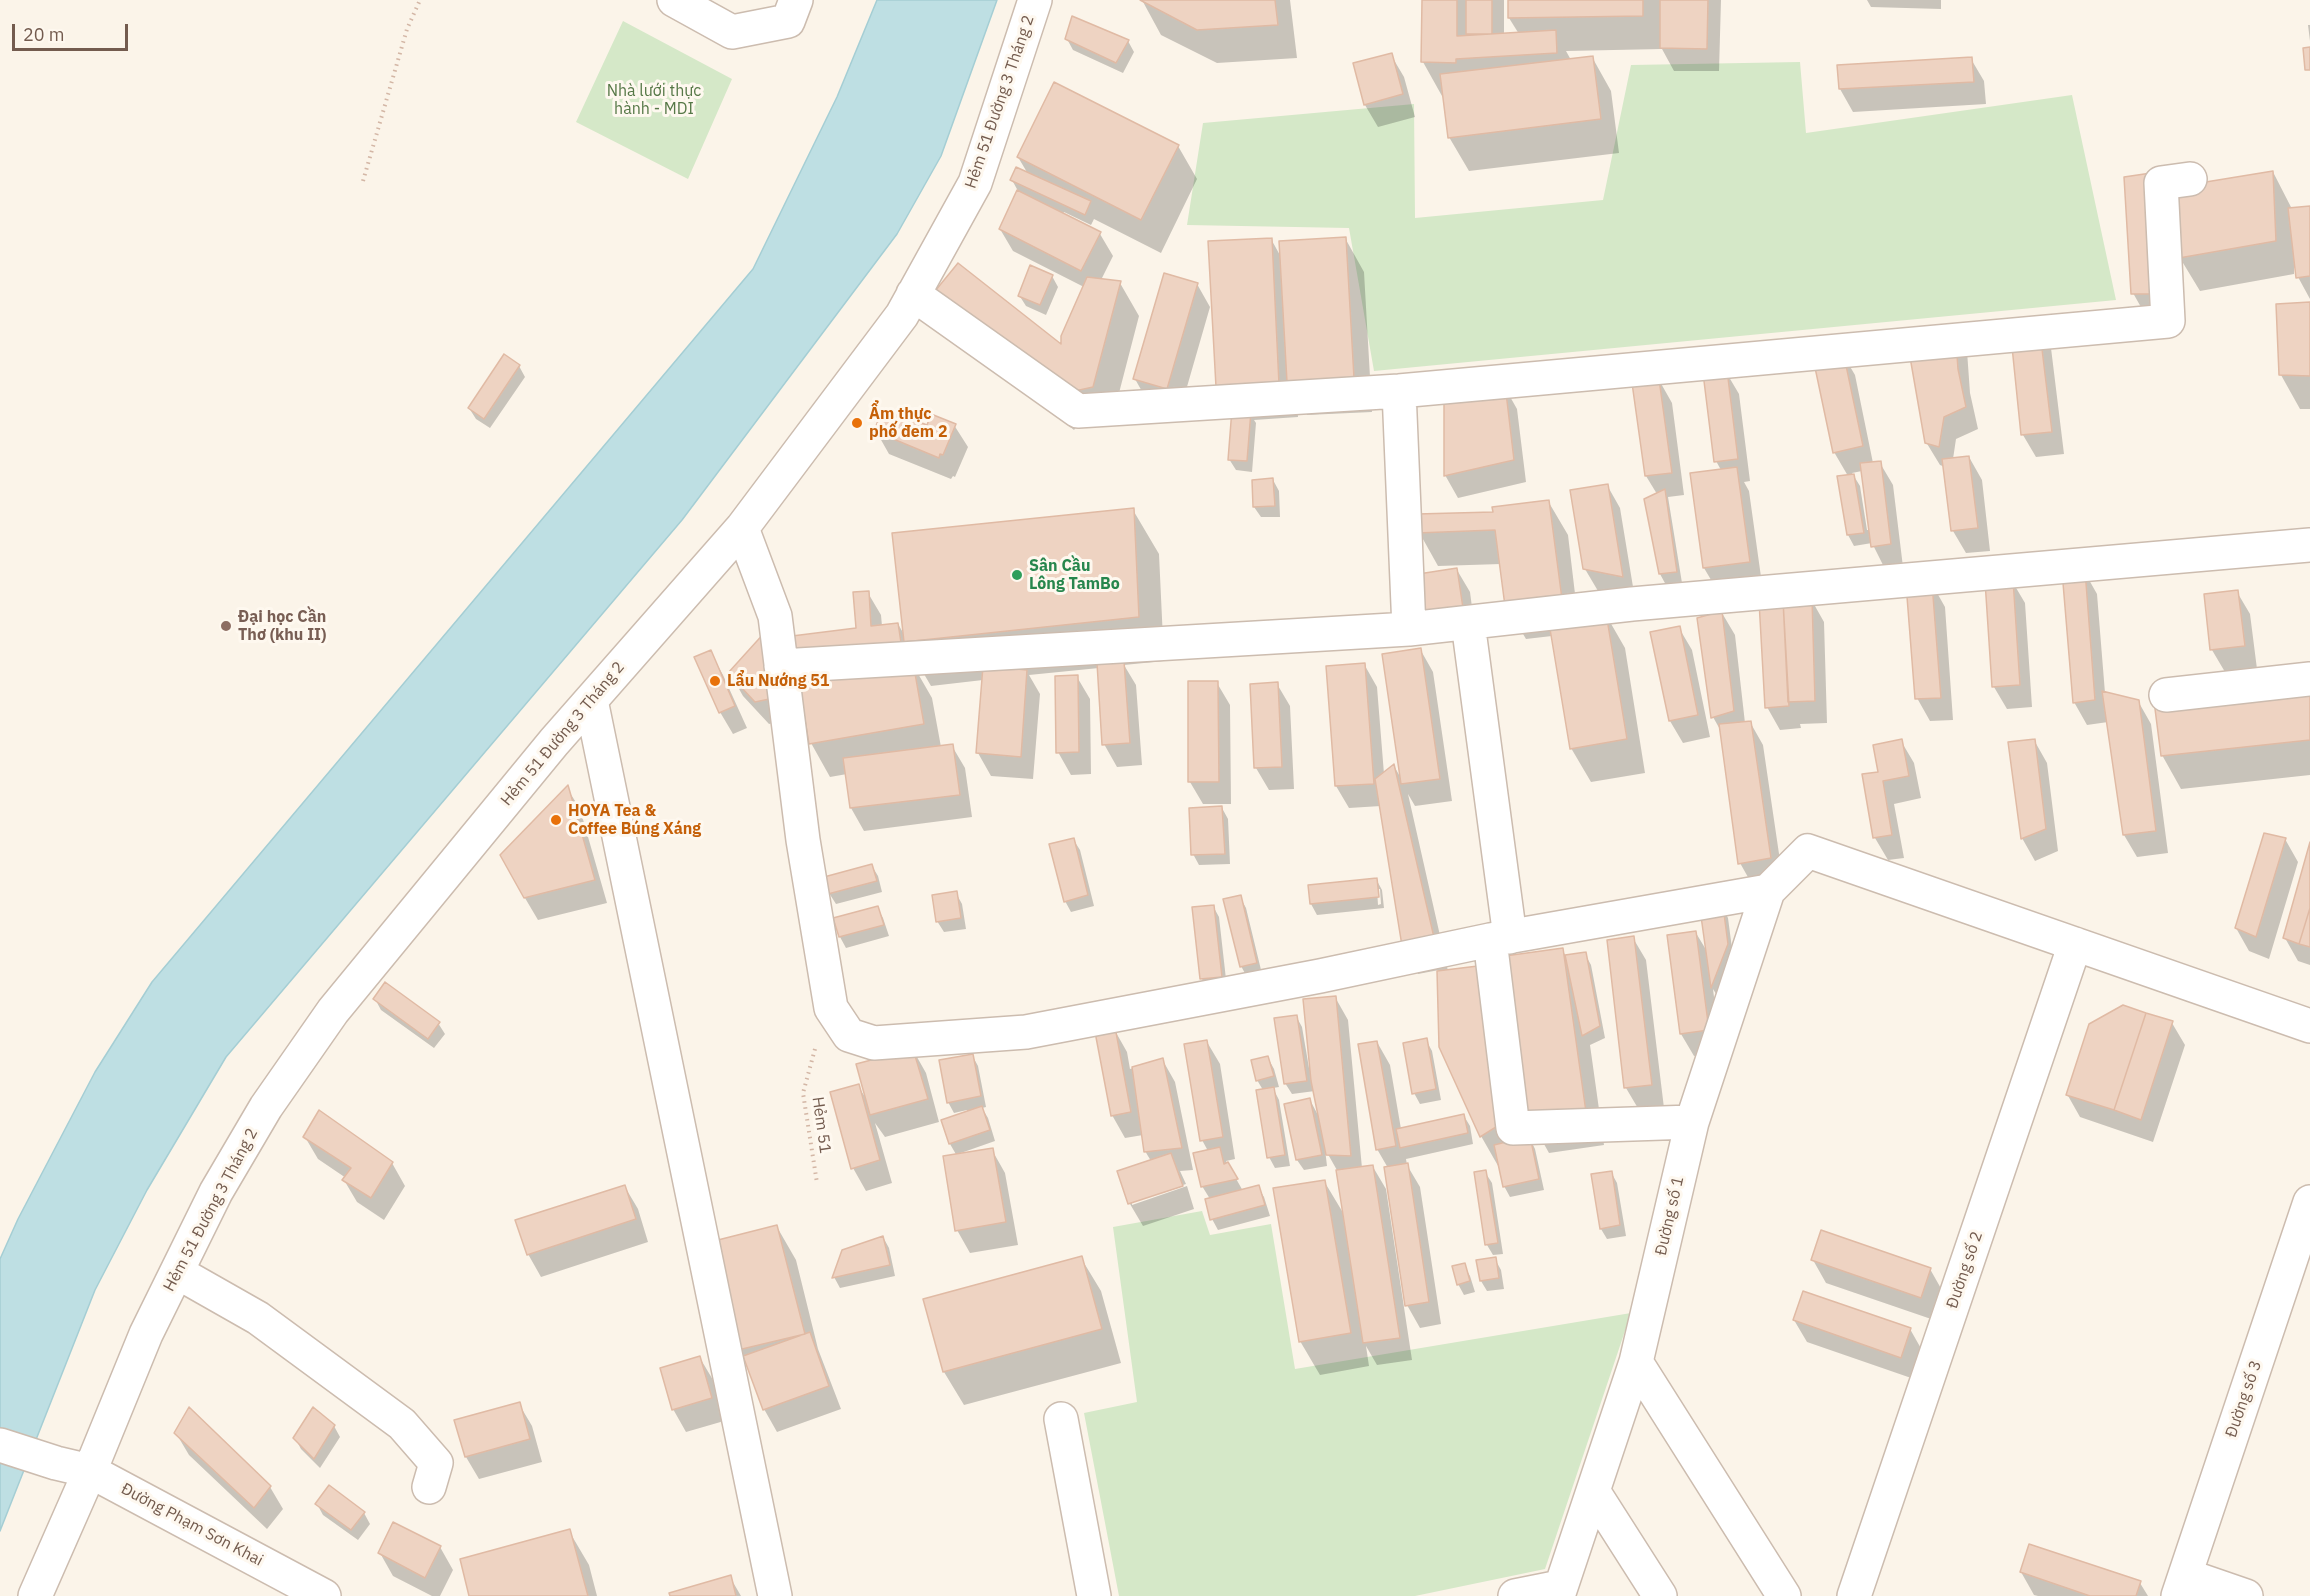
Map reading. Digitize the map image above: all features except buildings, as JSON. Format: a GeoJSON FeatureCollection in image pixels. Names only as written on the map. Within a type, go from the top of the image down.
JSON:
{"type":"FeatureCollection","features":[{"type":"Feature","properties":{"kind":"street"},"geometry":{"type":"LineString","coordinates":[[674,0],[732,32],[788,21],[796,0]]}},
{"type":"Feature","properties":{"kind":"street","name":"Hẻm 51 Đường 3 Tháng 2"},"geometry":{"type":"LineString","coordinates":[[35,1596],[90,1471],[146,1334],[216,1192],[266,1107],[333,1011],[591,700],[742,528],[895,324],[975,183],[1035,0]]}},
{"type":"Feature","properties":{"kind":"street"},"geometry":{"type":"LineString","coordinates":[[913,294],[1077,411],[1400,392],[2168,321],[2161,183],[2190,179]]}},
{"type":"Feature","properties":{"kind":"street"},"geometry":{"type":"LineString","coordinates":[[1400,392],[1409,629]]}},
{"type":"Feature","properties":{"kind":"street"},"geometry":{"type":"LineString","coordinates":[[742,528],[775,616],[803,840],[831,1008],[849,1035],[874,1043],[1026,1032],[1500,939],[1768,891]]}},
{"type":"Feature","properties":{"kind":"street"},"geometry":{"type":"LineString","coordinates":[[781,666],[1409,629],[1632,604],[2310,545]]}},
{"type":"Feature","properties":{"kind":"street"},"geometry":{"type":"LineString","coordinates":[[1468,623],[1500,939],[1513,1128],[1692,1122]]}},
{"type":"Feature","properties":{"kind":"street"},"geometry":{"type":"LineString","coordinates":[[2166,695],[2310,679]]}},
{"type":"Feature","properties":{"kind":"street"},"geometry":{"type":"LineString","coordinates":[[591,700],[775,1596]]}},
{"type":"Feature","properties":{"kind":"street","name":"Đường số 1"},"geometry":{"type":"LineString","coordinates":[[1559,1592],[1636,1362],[1692,1122],[1768,891],[1808,850],[2075,945]]}},
{"type":"Feature","properties":{"kind":"street"},"geometry":{"type":"LineString","coordinates":[[2075,945],[2310,1026]]}},
{"type":"Feature","properties":{"kind":"street","name":"Đường số 2"},"geometry":{"type":"LineString","coordinates":[[1854,1596],[2075,945]]}},
{"type":"Feature","properties":{"kind":"street","name":"Đường số 3"},"geometry":{"type":"LineString","coordinates":[[2181,1585],[2310,1202]]}},
{"type":"Feature","properties":{"kind":"street"},"geometry":{"type":"LineString","coordinates":[[177,1272],[258,1318],[402,1424],[436,1463],[429,1487]]}},
{"type":"Feature","properties":{"kind":"street"},"geometry":{"type":"LineString","coordinates":[[1636,1362],[1784,1596]]}},
{"type":"Feature","properties":{"kind":"street"},"geometry":{"type":"LineString","coordinates":[[1061,1419],[1094,1596]]}},
{"type":"Feature","properties":{"kind":"street","name":"Đường Phạm Sơn Khai"},"geometry":{"type":"LineString","coordinates":[[0,1445],[90,1471],[324,1596]]}},
{"type":"Feature","properties":{"kind":"street"},"geometry":{"type":"LineString","coordinates":[[1593,1491],[1660,1596]]}},
{"type":"Feature","properties":{"kind":"street"},"geometry":{"type":"LineString","coordinates":[[2181,1585],[2246,1596]]}},
{"type":"Feature","properties":{"kind":"street"},"geometry":{"type":"LineString","coordinates":[[1515,1596],[1559,1592]]}},
{"type":"Feature","properties":{"kind":"path"},"geometry":{"type":"LineString","coordinates":[[363,181],[407,28],[420,0]]}},
{"type":"Feature","properties":{"kind":"path","name":"Hẻm 51"},"geometry":{"type":"LineString","coordinates":[[817,1183],[803,1093],[810,1062],[820,1034],[816,1024],[820,1014],[831,1008]]}},
{"type":"Feature","properties":{"kind":"green space","name":"Nhà lưới thực hành - MDI"},"geometry":{"type":"Polygon","coordinates":[[[623,21],[732,79],[688,179],[576,122],[623,21]]]}},
{"type":"Feature","properties":{"kind":"green space"},"geometry":{"type":"Polygon","coordinates":[[[1800,62],[1806,133],[2072,95],[2116,300],[1374,371],[1349,228],[1187,225],[1203,123],[1414,104],[1415,218],[1603,200],[1631,65],[1800,62]]]}},
{"type":"Feature","properties":{"kind":"green space"},"geometry":{"type":"Polygon","coordinates":[[[1202,1211],[1210,1235],[1271,1224],[1295,1369],[1631,1313],[1545,1569],[1415,1596],[1119,1596],[1084,1413],[1137,1402],[1113,1227],[1202,1211]]]}},
{"type":"Feature","properties":{"kind":"water"},"geometry":{"type":"Polygon","coordinates":[[[877,0],[997,0],[941,156],[897,234],[682,520],[226,1057],[147,1190],[95,1290],[0,1531],[0,1259],[18,1219],[95,1072],[152,982],[753,269],[837,97],[877,0]]]}},
{"type":"Feature","properties":{"kind":"place","name":"Ẩm thực phố đem 2"},"geometry":{"type":"Point","coordinates":[857,423]}},
{"type":"Feature","properties":{"kind":"place","name":"Sân Cầu Lông TamBo"},"geometry":{"type":"Point","coordinates":[1017,575]}},
{"type":"Feature","properties":{"kind":"place","name":"Đại học Cần Thơ (khu II)"},"geometry":{"type":"Point","coordinates":[226,626]}},
{"type":"Feature","properties":{"kind":"place","name":"Lẩu Nướng 51"},"geometry":{"type":"Point","coordinates":[715,681]}},
{"type":"Feature","properties":{"kind":"place","name":"HOYA Tea & Coffee Búng Xáng"},"geometry":{"type":"Point","coordinates":[556,820]}}]}
